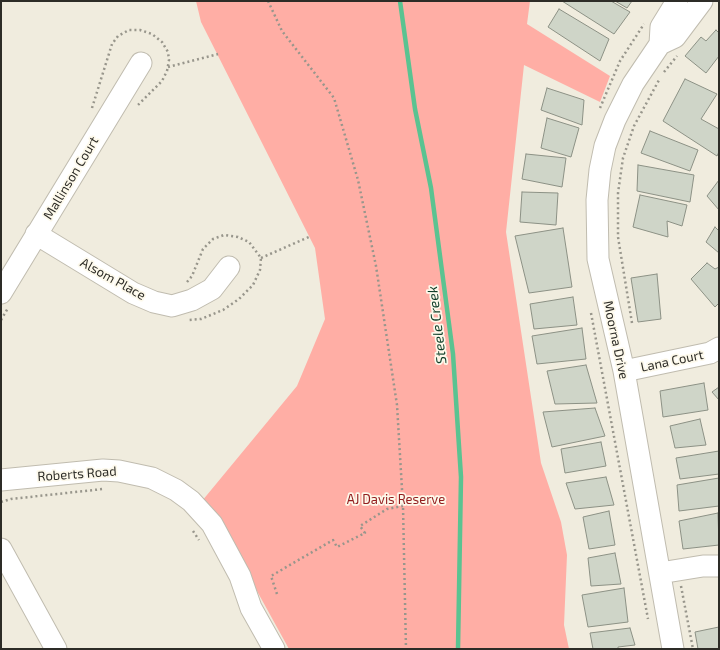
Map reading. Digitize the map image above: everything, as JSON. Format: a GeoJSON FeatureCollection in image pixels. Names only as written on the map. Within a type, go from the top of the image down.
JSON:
{"type":"FeatureCollection","features":[{"type":"Feature","properties":{"kind":"street","name":"Moorna Drive"},"geometry":{"type":"LineString","coordinates":[[673,649],[669,572],[598,259],[597,200],[600,170],[605,146],[615,120],[633,84],[660,44],[661,27],[677,1]]}},
{"type":"Feature","properties":{"kind":"street","name":"Moorna Drive"},"geometry":{"type":"LineString","coordinates":[[660,44],[675,37],[702,1]]}},
{"type":"Feature","properties":{"kind":"street","name":"Mallinson Court"},"geometry":{"type":"LineString","coordinates":[[1,293],[141,63]]}},
{"type":"Feature","properties":{"kind":"street","name":"Alsom Place"},"geometry":{"type":"LineString","coordinates":[[36,234],[133,293],[154,302],[172,306],[192,300],[212,290],[229,267]]}},
{"type":"Feature","properties":{"kind":"street","name":"Lana Court"},"geometry":{"type":"LineString","coordinates":[[624,371],[710,353],[719,348]]}},
{"type":"Feature","properties":{"kind":"street","name":"Roberts Road"},"geometry":{"type":"LineString","coordinates":[[1,480],[103,470],[132,472],[164,483],[191,501],[212,524],[240,576],[250,608]]}},
{"type":"Feature","properties":{"kind":"street","name":"Roberts Road"},"geometry":{"type":"LineString","coordinates":[[1,494],[98,484],[124,484],[148,490],[172,503],[188,517],[206,542],[230,584],[250,608],[274,649]]}},
{"type":"Feature","properties":{"kind":"street"},"geometry":{"type":"LineString","coordinates":[[1,550],[56,649]]}},
{"type":"Feature","properties":{"kind":"street"},"geometry":{"type":"LineString","coordinates":[[669,572],[703,566],[719,566]]}},
{"type":"Feature","properties":{"kind":"path"},"geometry":{"type":"LineString","coordinates":[[268,1],[282,31],[334,98],[358,180],[376,266],[397,405],[403,506],[406,649]]}},
{"type":"Feature","properties":{"kind":"path"},"geometry":{"type":"LineString","coordinates":[[633,326],[618,237],[618,193],[624,158],[634,126],[645,102],[662,74],[682,51]]}},
{"type":"Feature","properties":{"kind":"path"},"geometry":{"type":"LineString","coordinates":[[168,68],[218,54]]}},
{"type":"Feature","properties":{"kind":"path"},"geometry":{"type":"LineString","coordinates":[[182,321],[201,319],[223,310],[239,299],[254,285],[260,270],[261,258],[249,242],[238,237],[224,235],[213,239],[203,248],[192,276],[186,284]]}},
{"type":"Feature","properties":{"kind":"path"},"geometry":{"type":"LineString","coordinates":[[261,258],[309,237]]}},
{"type":"Feature","properties":{"kind":"path"},"geometry":{"type":"LineString","coordinates":[[1,502],[12,499],[104,489]]}},
{"type":"Feature","properties":{"kind":"path"},"geometry":{"type":"LineString","coordinates":[[277,594],[271,576],[333,540],[337,547],[365,533],[360,526],[387,510],[403,506]]}},
{"type":"Feature","properties":{"kind":"path"},"geometry":{"type":"LineString","coordinates":[[190,527],[201,544]]}},
{"type":"Feature","properties":{"kind":"path"},"geometry":{"type":"LineString","coordinates":[[669,572],[693,649]]}},
{"type":"Feature","properties":{"kind":"green space","name":"AJ Davis Reserve"},"geometry":{"type":"Polygon","coordinates":[[[196,1],[530,1],[527,24],[610,76],[600,102],[524,65],[506,232],[541,463],[561,522],[567,555],[564,625],[569,649],[289,649],[220,524],[202,501],[297,386],[325,319],[315,248],[201,22],[196,1]]]}},
{"type":"Feature","properties":{"kind":"building"},"geometry":{"type":"Polygon","coordinates":[[[562,1],[611,1],[630,12],[614,34],[562,1]]]}},
{"type":"Feature","properties":{"kind":"building"},"geometry":{"type":"Polygon","coordinates":[[[615,1],[632,1],[627,8],[615,1]]]}},
{"type":"Feature","properties":{"kind":"building"},"geometry":{"type":"Polygon","coordinates":[[[559,9],[609,39],[600,61],[548,27],[559,9]]]}},
{"type":"Feature","properties":{"kind":"building"},"geometry":{"type":"Polygon","coordinates":[[[716,30],[719,33],[719,56],[706,73],[685,56],[701,37],[706,41],[716,30]]]}},
{"type":"Feature","properties":{"kind":"building"},"geometry":{"type":"Polygon","coordinates":[[[685,79],[717,94],[701,119],[719,129],[719,152],[717,156],[663,121],[685,79]]]}},
{"type":"Feature","properties":{"kind":"building"},"geometry":{"type":"Polygon","coordinates":[[[547,88],[584,100],[582,125],[541,110],[547,88]]]}},
{"type":"Feature","properties":{"kind":"building"},"geometry":{"type":"Polygon","coordinates":[[[547,118],[579,128],[571,157],[541,148],[547,118]]]}},
{"type":"Feature","properties":{"kind":"building"},"geometry":{"type":"Polygon","coordinates":[[[650,131],[698,150],[690,171],[641,153],[650,131]]]}},
{"type":"Feature","properties":{"kind":"building"},"geometry":{"type":"Polygon","coordinates":[[[526,154],[566,158],[562,187],[522,179],[526,154]]]}},
{"type":"Feature","properties":{"kind":"building"},"geometry":{"type":"Polygon","coordinates":[[[638,165],[694,175],[690,202],[637,191],[638,165]]]}},
{"type":"Feature","properties":{"kind":"building"},"geometry":{"type":"Polygon","coordinates":[[[719,180],[719,210],[707,196],[719,180]]]}},
{"type":"Feature","properties":{"kind":"building"},"geometry":{"type":"Polygon","coordinates":[[[522,192],[558,193],[556,225],[520,222],[522,192]]]}},
{"type":"Feature","properties":{"kind":"building"},"geometry":{"type":"Polygon","coordinates":[[[640,195],[687,205],[682,226],[667,221],[668,237],[633,227],[640,195]]]}},
{"type":"Feature","properties":{"kind":"building"},"geometry":{"type":"Polygon","coordinates":[[[715,227],[719,231],[719,253],[706,242],[715,227]]]}},
{"type":"Feature","properties":{"kind":"building"},"geometry":{"type":"Polygon","coordinates":[[[563,228],[572,287],[529,293],[515,236],[563,228]]]}},
{"type":"Feature","properties":{"kind":"building"},"geometry":{"type":"Polygon","coordinates":[[[707,263],[715,269],[719,267],[719,303],[715,307],[691,279],[707,263]]]}},
{"type":"Feature","properties":{"kind":"building"},"geometry":{"type":"Polygon","coordinates":[[[657,274],[661,319],[638,322],[631,278],[657,274]]]}},
{"type":"Feature","properties":{"kind":"building"},"geometry":{"type":"Polygon","coordinates":[[[573,297],[577,325],[534,329],[530,304],[573,297]]]}},
{"type":"Feature","properties":{"kind":"building"},"geometry":{"type":"Polygon","coordinates":[[[582,328],[586,359],[537,364],[532,336],[582,328]]]}},
{"type":"Feature","properties":{"kind":"building"},"geometry":{"type":"Polygon","coordinates":[[[586,365],[597,403],[555,404],[547,371],[586,365]]]}},
{"type":"Feature","properties":{"kind":"building"},"geometry":{"type":"Polygon","coordinates":[[[704,383],[708,410],[663,417],[660,391],[704,383]]]}},
{"type":"Feature","properties":{"kind":"building"},"geometry":{"type":"Polygon","coordinates":[[[719,387],[719,400],[712,392],[719,387]]]}},
{"type":"Feature","properties":{"kind":"building"},"geometry":{"type":"Polygon","coordinates":[[[595,408],[605,436],[552,447],[543,412],[595,408]]]}},
{"type":"Feature","properties":{"kind":"building"},"geometry":{"type":"Polygon","coordinates":[[[700,419],[706,445],[675,448],[670,426],[700,419]]]}},
{"type":"Feature","properties":{"kind":"building"},"geometry":{"type":"Polygon","coordinates":[[[601,442],[606,466],[565,473],[561,449],[601,442]]]}},
{"type":"Feature","properties":{"kind":"building"},"geometry":{"type":"Polygon","coordinates":[[[719,451],[719,474],[680,479],[676,458],[719,451]]]}},
{"type":"Feature","properties":{"kind":"building"},"geometry":{"type":"Polygon","coordinates":[[[606,477],[614,505],[575,509],[566,483],[606,477]]]}},
{"type":"Feature","properties":{"kind":"building"},"geometry":{"type":"Polygon","coordinates":[[[719,478],[719,506],[679,511],[677,485],[719,478]]]}},
{"type":"Feature","properties":{"kind":"building"},"geometry":{"type":"Polygon","coordinates":[[[609,511],[615,545],[589,549],[583,517],[609,511]]]}},
{"type":"Feature","properties":{"kind":"building"},"geometry":{"type":"Polygon","coordinates":[[[718,513],[719,545],[683,549],[679,521],[718,513]]]}},
{"type":"Feature","properties":{"kind":"building"},"geometry":{"type":"Polygon","coordinates":[[[615,553],[621,584],[591,586],[588,558],[615,553]]]}},
{"type":"Feature","properties":{"kind":"building"},"geometry":{"type":"Polygon","coordinates":[[[624,588],[628,622],[588,627],[582,595],[624,588]]]}},
{"type":"Feature","properties":{"kind":"building"},"geometry":{"type":"Polygon","coordinates":[[[719,627],[719,649],[698,649],[695,632],[719,627]]]}},
{"type":"Feature","properties":{"kind":"building"},"geometry":{"type":"Polygon","coordinates":[[[630,628],[635,645],[618,647],[618,649],[593,649],[590,633],[630,628]]]}},
{"type":"Feature","properties":{"kind":"waterway","name":"Steele Creek"},"geometry":{"type":"LineString","coordinates":[[400,1],[415,109],[431,188],[453,354],[461,477],[458,649]]}}]}
